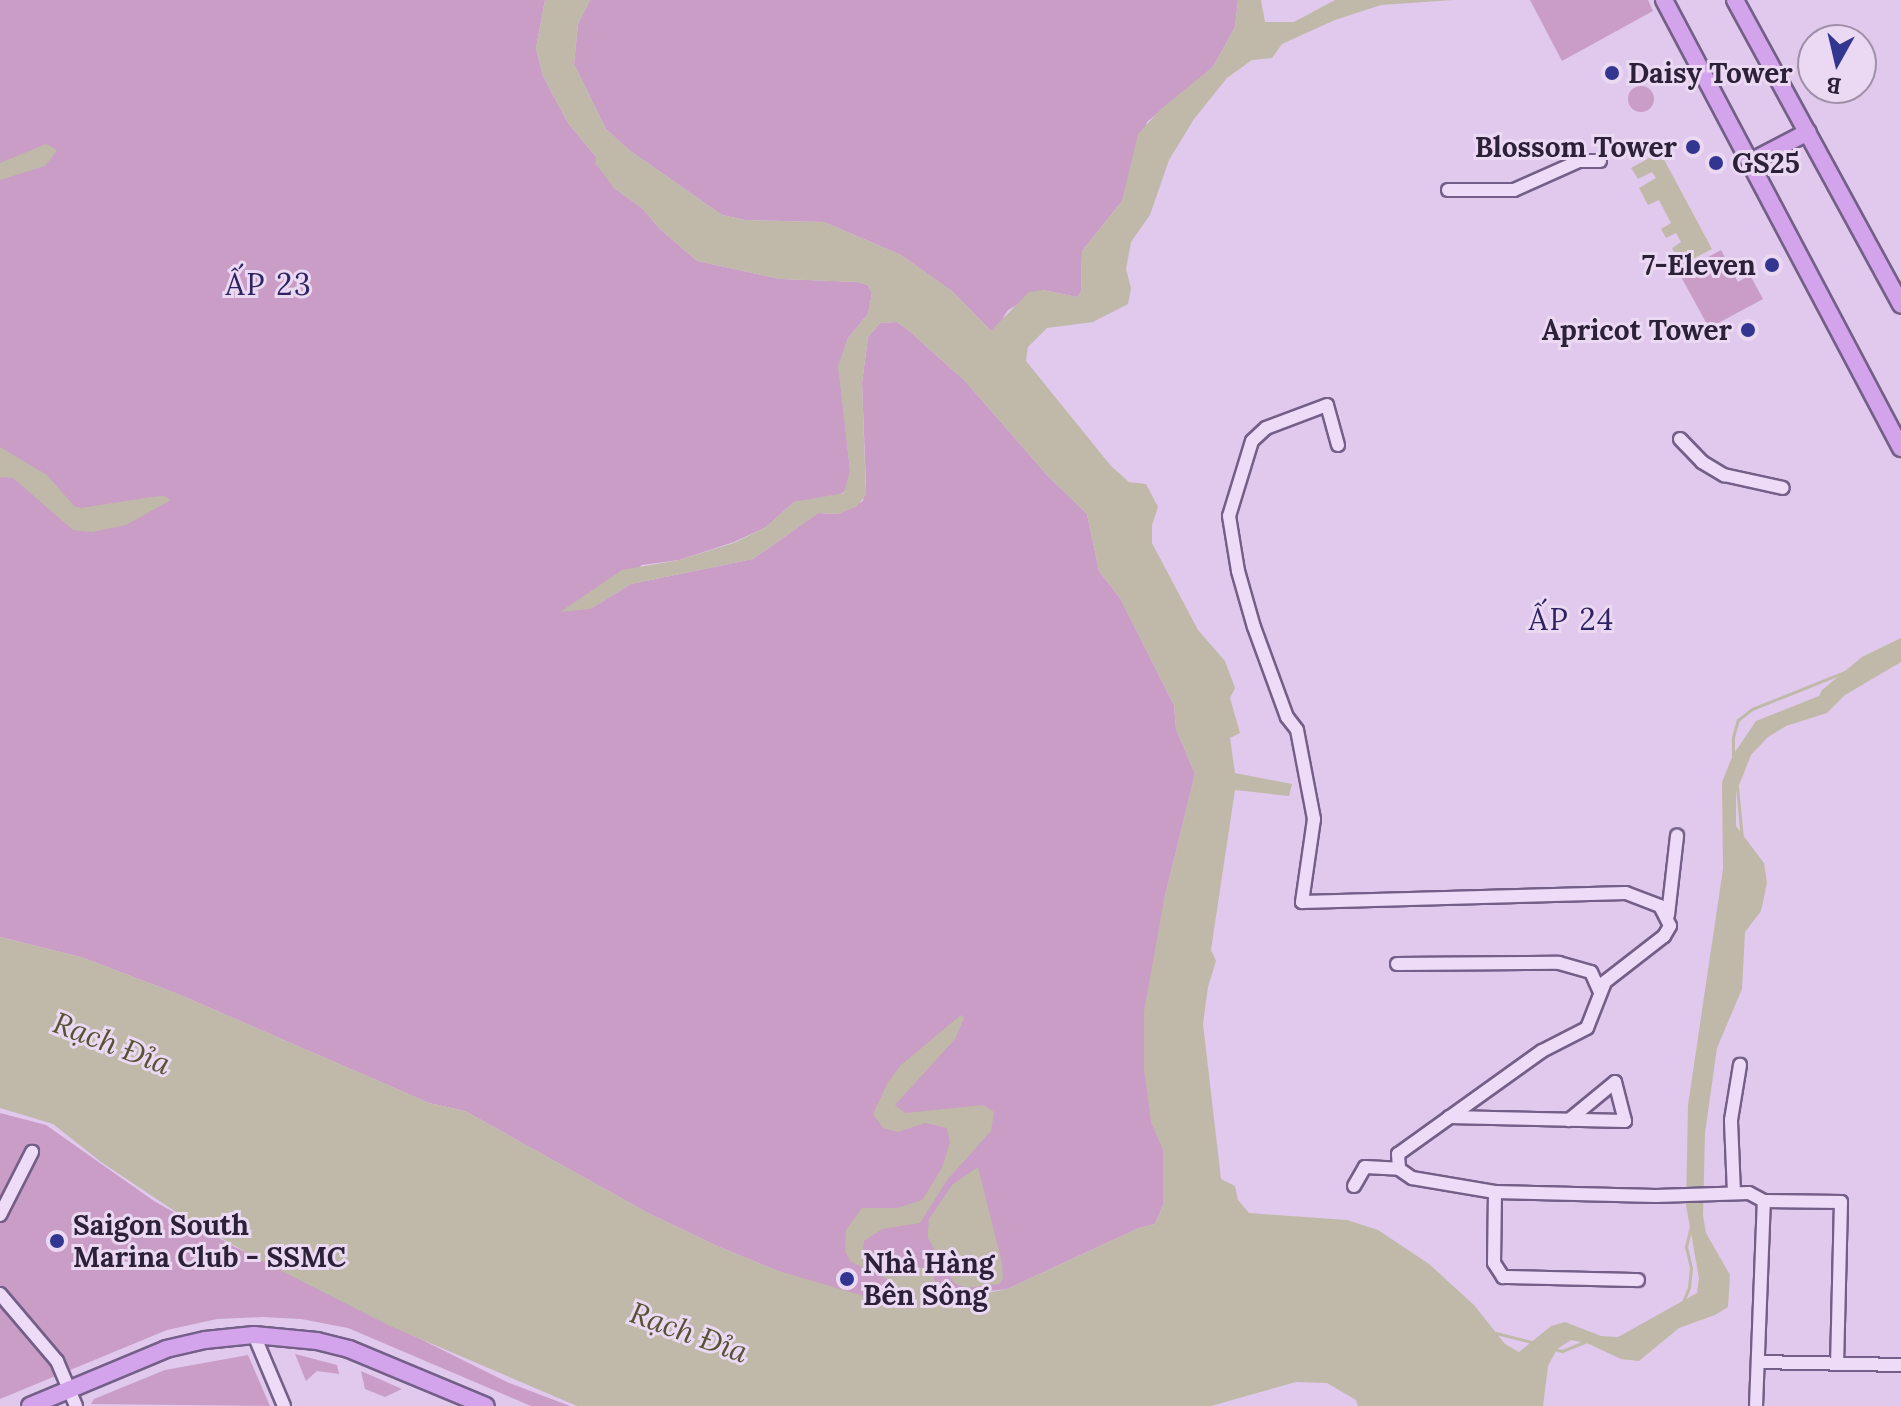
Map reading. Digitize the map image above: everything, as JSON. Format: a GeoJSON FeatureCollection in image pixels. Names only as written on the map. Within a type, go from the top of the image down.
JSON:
{"type":"FeatureCollection","features":[{"type":"Feature","properties":{"kind":"main road"},"geometry":{"type":"LineString","coordinates":[[1664,0],[1901,448]]}},
{"type":"Feature","properties":{"kind":"main road"},"geometry":{"type":"LineString","coordinates":[[1735,0],[1901,305]]}},
{"type":"Feature","properties":{"kind":"main road"},"geometry":{"type":"LineString","coordinates":[[1750,162],[1808,132]]}},
{"type":"Feature","properties":{"kind":"main road"},"geometry":{"type":"LineString","coordinates":[[30,1406],[166,1349],[205,1340],[254,1335],[317,1341],[349,1349],[486,1406]]}},
{"type":"Feature","properties":{"kind":"street"},"geometry":{"type":"LineString","coordinates":[[1448,190],[1514,190],[1579,161],[1600,161]]}},
{"type":"Feature","properties":{"kind":"street"},"geometry":{"type":"LineString","coordinates":[[1338,445],[1327,405],[1266,428],[1252,441],[1229,516],[1238,571],[1254,627],[1287,717],[1297,730],[1314,819],[1302,902],[1626,893],[1660,906],[1668,915]]}},
{"type":"Feature","properties":{"kind":"street"},"geometry":{"type":"LineString","coordinates":[[1680,439],[1702,462],[1724,475],[1783,488]]}},
{"type":"Feature","properties":{"kind":"street"},"geometry":{"type":"LineString","coordinates":[[1399,1169],[1398,1154],[1542,1051],[1587,1028],[1599,990],[1664,936],[1670,926],[1668,915],[1677,836]]}},
{"type":"Feature","properties":{"kind":"street"},"geometry":{"type":"LineString","coordinates":[[1397,964],[1559,963],[1591,972],[1599,990]]}},
{"type":"Feature","properties":{"kind":"street"},"geometry":{"type":"LineString","coordinates":[[1734,1193],[1731,1120],[1740,1065]]}},
{"type":"Feature","properties":{"kind":"street"},"geometry":{"type":"LineString","coordinates":[[1448,1117],[1569,1120],[1625,1121],[1615,1082],[1569,1120]]}},
{"type":"Feature","properties":{"kind":"street"},"geometry":{"type":"LineString","coordinates":[[0,1215],[32,1152]]}},
{"type":"Feature","properties":{"kind":"street"},"geometry":{"type":"LineString","coordinates":[[1354,1186],[1365,1167],[1399,1169],[1412,1178],[1495,1192],[1656,1196],[1749,1193],[1764,1201],[1841,1202],[1837,1364]]}},
{"type":"Feature","properties":{"kind":"street"},"geometry":{"type":"LineString","coordinates":[[1495,1192],[1494,1263],[1503,1277],[1638,1280]]}},
{"type":"Feature","properties":{"kind":"street"},"geometry":{"type":"LineString","coordinates":[[1756,1406],[1764,1201]]}},
{"type":"Feature","properties":{"kind":"street"},"geometry":{"type":"LineString","coordinates":[[0,1294],[57,1361],[76,1406]]}},
{"type":"Feature","properties":{"kind":"street"},"geometry":{"type":"LineString","coordinates":[[254,1335],[284,1406]]}},
{"type":"Feature","properties":{"kind":"street"},"geometry":{"type":"LineString","coordinates":[[1758,1362],[1901,1365]]}},
{"type":"Feature","properties":{"kind":"shaded area"},"geometry":{"type":"Polygon","coordinates":[[[0,0],[545,0],[536,48],[543,76],[568,123],[596,157],[614,188],[642,208],[660,229],[697,261],[780,279],[868,285],[872,293],[868,314],[848,338],[839,366],[850,470],[848,489],[838,496],[794,502],[766,527],[734,542],[679,560],[642,565],[590,609],[631,584],[753,559],[818,513],[838,514],[863,501],[866,484],[862,383],[868,337],[880,323],[897,322],[965,381],[1047,475],[1087,514],[1099,571],[1120,598],[1174,705],[1176,729],[1195,774],[1164,900],[1151,1121],[1163,1149],[1163,1205],[1155,1224],[1139,1228],[1007,1289],[948,1296],[910,1310],[778,1271],[717,1246],[648,1213],[465,1111],[429,1103],[178,994],[81,957],[0,937],[0,0]]]}},
{"type":"Feature","properties":{"kind":"shaded area"},"geometry":{"type":"Polygon","coordinates":[[[590,0],[1238,0],[1235,27],[1213,67],[1147,122],[1122,201],[1082,251],[1081,291],[1077,297],[1043,290],[1008,310],[997,328],[991,331],[953,292],[901,255],[824,222],[745,220],[722,215],[629,150],[606,129],[574,64],[578,24],[590,0]]]}},
{"type":"Feature","properties":{"kind":"shaded area"},"geometry":{"type":"Polygon","coordinates":[[[1530,0],[1648,0],[1653,11],[1562,61],[1530,0]]]}},
{"type":"Feature","properties":{"kind":"shaded area"},"geometry":{"type":"Polygon","coordinates":[[[1641,86],[1650,90],[1654,99],[1650,108],[1641,112],[1632,108],[1628,99],[1632,90],[1641,86]]]}},
{"type":"Feature","properties":{"kind":"shaded area"},"geometry":{"type":"Polygon","coordinates":[[[1721,250],[1738,282],[1750,275],[1763,299],[1709,328],[1679,273],[1721,250]]]}},
{"type":"Feature","properties":{"kind":"shaded area"},"geometry":{"type":"Polygon","coordinates":[[[0,1113],[46,1125],[154,1201],[235,1247],[507,1382],[570,1406],[531,1406],[348,1328],[301,1319],[263,1317],[217,1319],[167,1330],[0,1399],[0,1113]]]}},
{"type":"Feature","properties":{"kind":"shaded area"},"geometry":{"type":"Polygon","coordinates":[[[295,1354],[337,1365],[339,1374],[317,1371],[306,1381],[295,1354]]]}},
{"type":"Feature","properties":{"kind":"shaded area"},"geometry":{"type":"Polygon","coordinates":[[[248,1355],[270,1406],[91,1404],[94,1399],[165,1370],[248,1355]]]}},
{"type":"Feature","properties":{"kind":"shaded area"},"geometry":{"type":"Polygon","coordinates":[[[361,1371],[402,1389],[385,1397],[365,1389],[361,1371]]]}},
{"type":"Feature","properties":{"kind":"water","name":"Rạch Đỉa"},"geometry":{"type":"Polygon","coordinates":[[[545,0],[590,0],[578,24],[574,64],[606,129],[629,150],[722,215],[745,220],[824,222],[901,255],[953,292],[991,331],[1029,292],[1043,290],[1077,297],[1081,291],[1082,251],[1122,201],[1138,134],[1162,108],[1213,67],[1235,27],[1238,0],[1261,0],[1265,22],[1294,22],[1335,0],[1453,0],[1381,5],[1335,20],[1282,44],[1272,58],[1252,60],[1227,78],[1194,119],[1169,160],[1150,215],[1131,242],[1126,269],[1131,288],[1128,304],[1093,322],[1047,328],[1028,347],[1026,361],[1111,466],[1129,482],[1146,484],[1158,507],[1152,525],[1152,543],[1198,630],[1225,661],[1235,688],[1230,698],[1240,733],[1230,738],[1235,773],[1292,784],[1289,796],[1235,790],[1211,950],[1216,961],[1208,987],[1203,1024],[1221,1179],[1235,1186],[1238,1200],[1249,1213],[1347,1220],[1378,1230],[1429,1264],[1474,1305],[1505,1344],[1519,1352],[1551,1326],[1565,1322],[1601,1336],[1618,1337],[1697,1293],[1699,1278],[1686,1205],[1688,1105],[1723,869],[1722,782],[1733,755],[1756,721],[1819,696],[1822,690],[1862,657],[1901,638],[1901,662],[1845,695],[1827,713],[1786,726],[1768,737],[1751,755],[1736,793],[1736,826],[1764,863],[1767,883],[1761,911],[1745,932],[1742,989],[1717,1048],[1705,1133],[1703,1216],[1706,1233],[1730,1275],[1728,1307],[1679,1328],[1639,1361],[1621,1359],[1589,1344],[1571,1340],[1557,1349],[1548,1366],[1543,1406],[1358,1406],[1356,1400],[1327,1383],[1296,1382],[1211,1406],[577,1406],[390,1326],[256,1258],[176,1212],[101,1162],[53,1124],[0,1108],[0,937],[81,957],[178,994],[429,1103],[465,1111],[648,1213],[717,1246],[778,1271],[909,1309],[902,1292],[889,1280],[851,1262],[845,1251],[846,1230],[862,1208],[897,1208],[922,1200],[942,1168],[950,1142],[947,1128],[925,1123],[898,1132],[883,1128],[873,1114],[888,1082],[901,1065],[961,1015],[964,1018],[955,1039],[895,1105],[905,1113],[983,1105],[994,1112],[991,1131],[947,1180],[920,1223],[882,1229],[864,1241],[863,1249],[931,1271],[937,1286],[948,1296],[972,1296],[1007,1289],[1139,1228],[1155,1224],[1163,1205],[1163,1149],[1151,1122],[1144,1069],[1144,1011],[1164,900],[1195,774],[1176,729],[1174,705],[1120,598],[1099,571],[1087,514],[1047,475],[965,381],[897,322],[880,323],[868,337],[862,383],[866,495],[856,507],[838,514],[818,513],[753,559],[631,584],[590,609],[560,612],[622,570],[679,560],[734,543],[766,527],[794,502],[844,493],[850,470],[838,366],[848,338],[868,314],[872,293],[868,285],[857,282],[780,279],[697,261],[660,229],[642,208],[614,188],[595,163],[596,157],[568,123],[543,76],[536,48],[545,0]]]}},
{"type":"Feature","properties":{"kind":"water"},"geometry":{"type":"Polygon","coordinates":[[[46,144],[57,150],[45,166],[0,180],[0,163],[46,144]]]}},
{"type":"Feature","properties":{"kind":"water"},"geometry":{"type":"Polygon","coordinates":[[[1660,152],[1712,249],[1681,265],[1672,248],[1681,242],[1676,233],[1666,238],[1661,229],[1671,223],[1659,200],[1648,205],[1639,188],[1656,178],[1652,172],[1638,179],[1631,168],[1660,152]]]}},
{"type":"Feature","properties":{"kind":"water"},"geometry":{"type":"Polygon","coordinates":[[[0,447],[47,475],[74,506],[81,508],[164,496],[171,500],[126,525],[92,532],[73,530],[13,478],[0,477],[0,447]]]}},
{"type":"Feature","properties":{"kind":"water"},"geometry":{"type":"Polygon","coordinates":[[[978,1167],[1002,1263],[1003,1279],[999,1284],[966,1288],[954,1283],[928,1238],[929,1219],[953,1184],[978,1167]]]}},
{"type":"Feature","properties":{"kind":"waterway"},"geometry":{"type":"LineString","coordinates":[[1733,755],[1733,737],[1738,720],[1752,709],[1847,671]]}},
{"type":"Feature","properties":{"kind":"waterway"},"geometry":{"type":"LineString","coordinates":[[1737,787],[1742,839]]}},
{"type":"Feature","properties":{"kind":"waterway"},"geometry":{"type":"LineString","coordinates":[[1681,1307],[1689,1287],[1691,1268],[1686,1247],[1691,1225]]}},
{"type":"Feature","properties":{"kind":"waterway"},"geometry":{"type":"LineString","coordinates":[[1496,1333],[1535,1343]]}},
{"type":"Feature","properties":{"kind":"waterway"},"geometry":{"type":"LineString","coordinates":[[1554,1349],[1562,1351],[1584,1342]]}},
{"type":"Feature","properties":{"kind":"place","name":"Daisy Tower"},"geometry":{"type":"Point","coordinates":[1612,73]}},
{"type":"Feature","properties":{"kind":"place","name":"Blossom Tower"},"geometry":{"type":"Point","coordinates":[1693,147]}},
{"type":"Feature","properties":{"kind":"place","name":"GS25"},"geometry":{"type":"Point","coordinates":[1716,163]}},
{"type":"Feature","properties":{"kind":"place","name":"7-Eleven"},"geometry":{"type":"Point","coordinates":[1772,265]}},
{"type":"Feature","properties":{"kind":"place","name":"Apricot Tower"},"geometry":{"type":"Point","coordinates":[1748,330]}},
{"type":"Feature","properties":{"kind":"place","name":"Saigon South Marina Club - SSMC"},"geometry":{"type":"Point","coordinates":[57,1241]}},
{"type":"Feature","properties":{"kind":"place","name":"Nhà Hàng Bên Sông"},"geometry":{"type":"Point","coordinates":[847,1279]}},
{"type":"Feature","properties":{"kind":"district","name":"ẤP 23"},"geometry":{"type":"Point","coordinates":[269,284]}},
{"type":"Feature","properties":{"kind":"district","name":"ẤP 24"},"geometry":{"type":"Point","coordinates":[1572,619]}}]}
